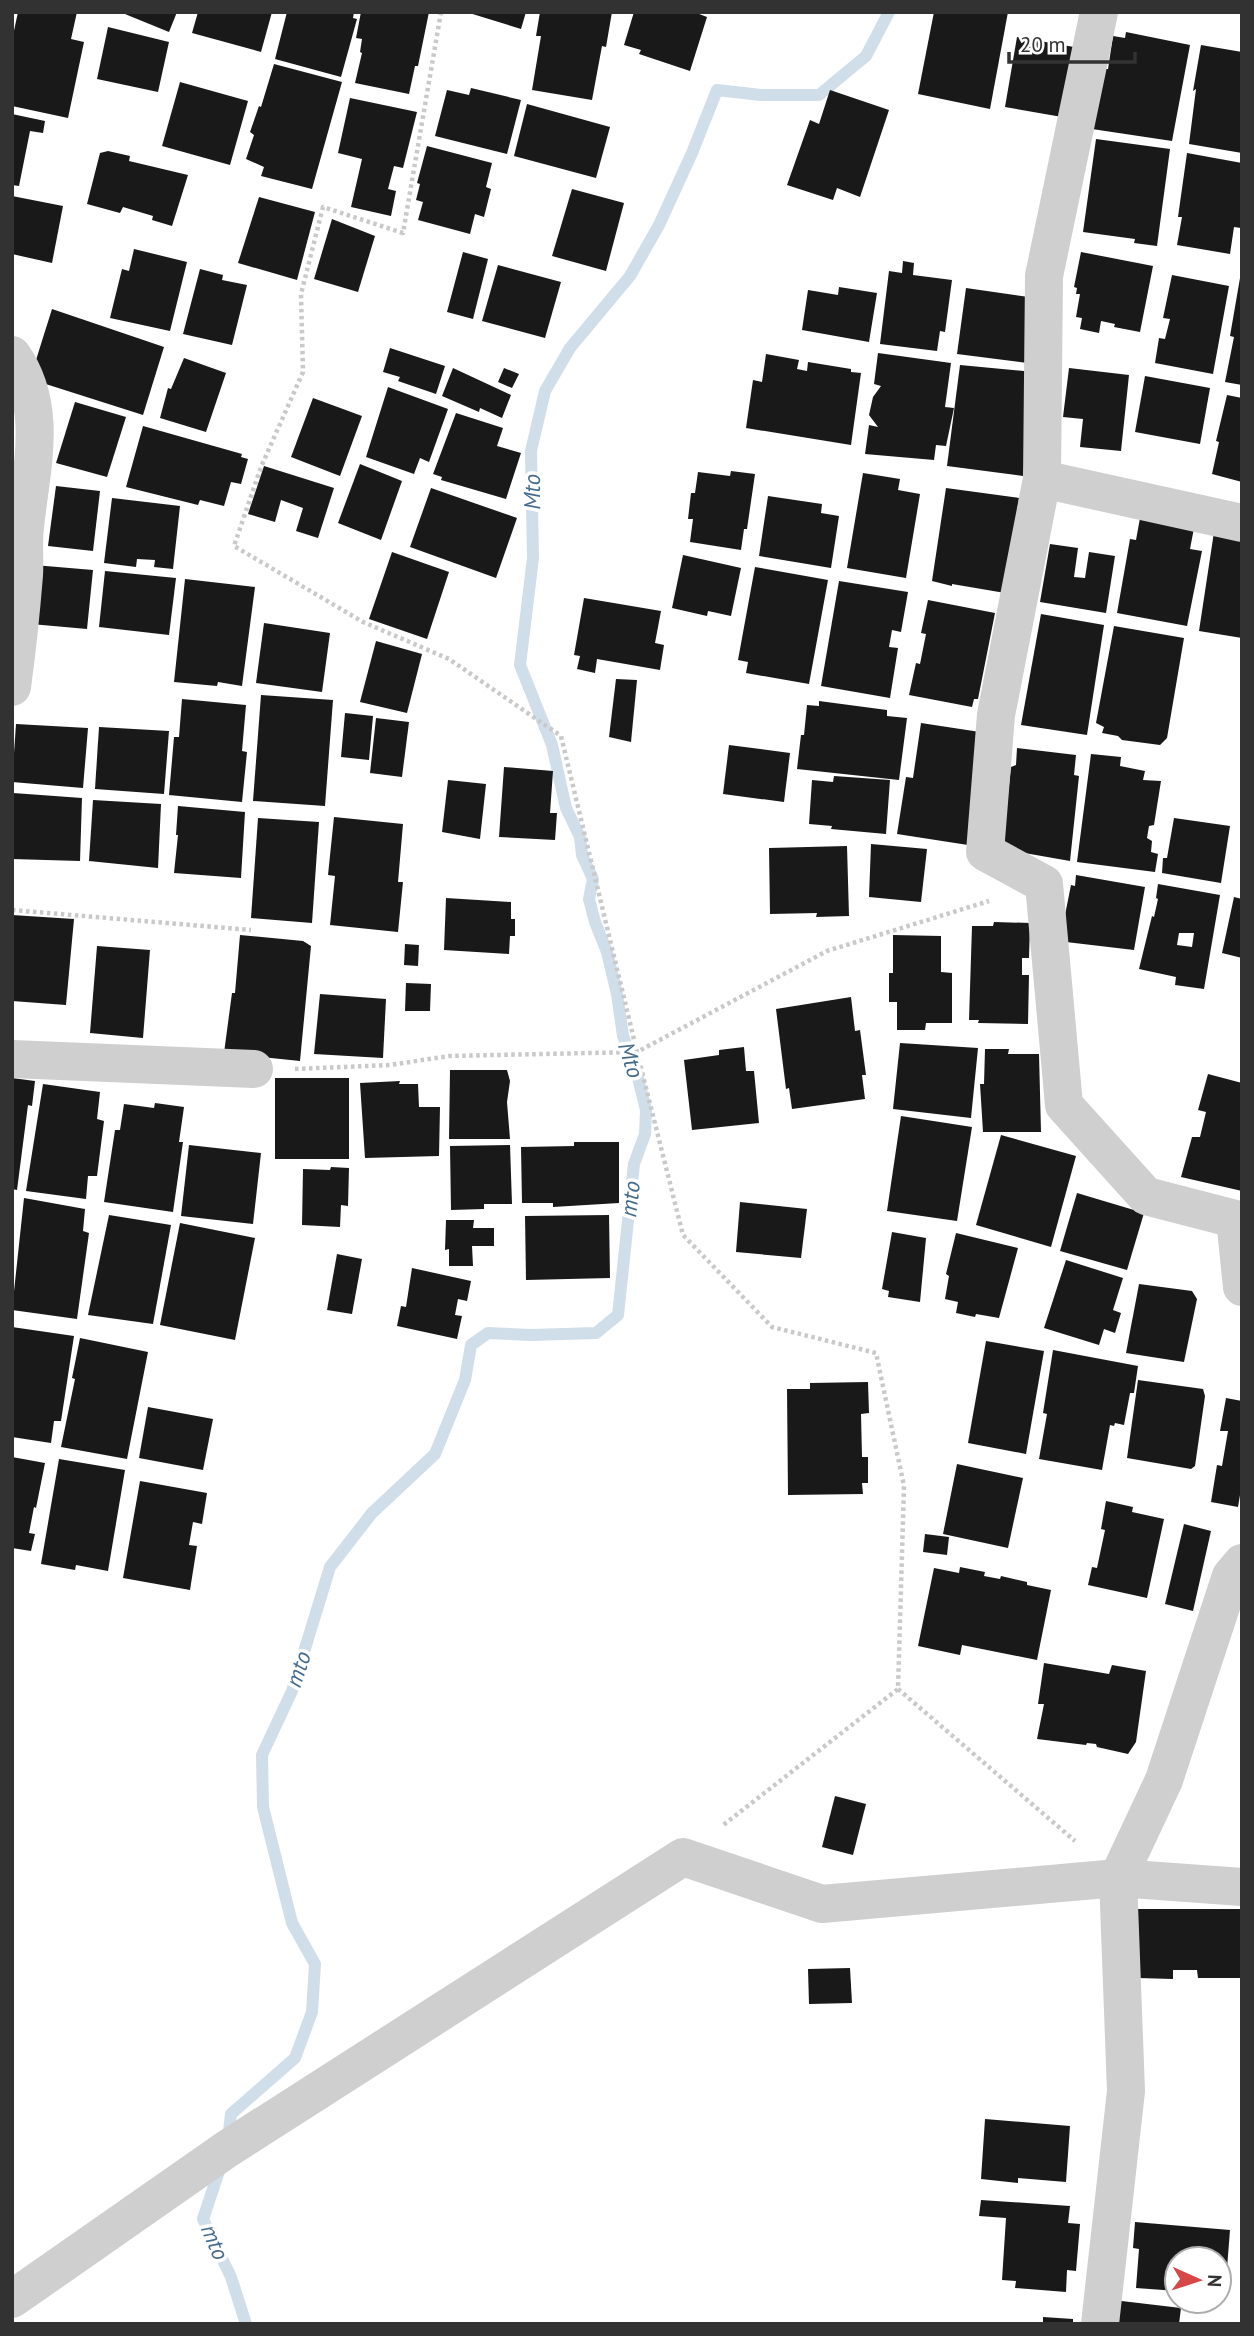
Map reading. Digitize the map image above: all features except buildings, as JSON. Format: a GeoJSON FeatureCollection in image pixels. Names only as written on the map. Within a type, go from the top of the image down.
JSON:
{"type":"FeatureCollection","features":[{"type":"Feature","properties":{"kind":"street"},"geometry":{"type":"LineString","coordinates":[[1099,12],[1044,276],[1042,479],[996,715],[985,852],[1044,884],[1064,1105],[1146,1196],[1235,1219],[1242,1287]]}},
{"type":"Feature","properties":{"kind":"street"},"geometry":{"type":"LineString","coordinates":[[12,355],[21,367],[33,401],[37,437],[25,529],[24,573],[12,687]]}},
{"type":"Feature","properties":{"kind":"street"},"geometry":{"type":"LineString","coordinates":[[1042,479],[1242,523]]}},
{"type":"Feature","properties":{"kind":"street"},"geometry":{"type":"LineString","coordinates":[[12,1059],[254,1069]]}},
{"type":"Feature","properties":{"kind":"street"},"geometry":{"type":"LineString","coordinates":[[1100,2324],[1126,2091],[1118,1878],[1164,1780],[1231,1576],[1242,1563]]}},
{"type":"Feature","properties":{"kind":"street"},"geometry":{"type":"LineString","coordinates":[[12,2299],[227,2149],[683,1857],[822,1904],[1118,1878],[1242,1888]]}},
{"type":"Feature","properties":{"kind":"path"},"geometry":{"type":"LineString","coordinates":[[441,12],[403,233],[323,207],[301,294],[303,372],[261,467],[234,545],[363,622],[449,659],[561,736],[601,896],[629,1030],[637,1052],[683,1235],[772,1327],[876,1353],[904,1486],[898,1689]]}},
{"type":"Feature","properties":{"kind":"path"},"geometry":{"type":"LineString","coordinates":[[254,1069],[390,1065],[449,1056],[637,1052],[827,951],[1044,884]]}},
{"type":"Feature","properties":{"kind":"path"},"geometry":{"type":"LineString","coordinates":[[12,910],[251,930]]}},
{"type":"Feature","properties":{"kind":"path"},"geometry":{"type":"LineString","coordinates":[[683,1857],[898,1689]]}},
{"type":"Feature","properties":{"kind":"path"},"geometry":{"type":"LineString","coordinates":[[898,1689],[1118,1878]]}},
{"type":"Feature","properties":{"kind":"waterway","name":"Mto"},"geometry":{"type":"LineString","coordinates":[[228,2140],[231,2114],[295,2058],[312,2012],[315,1964],[292,1923],[263,1807],[262,1755],[292,1691],[330,1567],[372,1513],[435,1454],[465,1380],[471,1345],[488,1333],[596,1333],[618,1315],[634,1164],[645,1134],[646,1110],[635,1066],[623,1036],[607,952],[589,899],[593,879],[582,855],[580,837],[566,808],[552,745],[520,665],[533,558],[531,451],[545,391],[570,348],[630,276],[659,225],[717,90],[761,95],[819,95],[866,56],[889,12]]}},
{"type":"Feature","properties":{"kind":"waterway","name":"mto"},"geometry":{"type":"LineString","coordinates":[[221,2165],[203,2219],[231,2277],[246,2324]]}}]}
